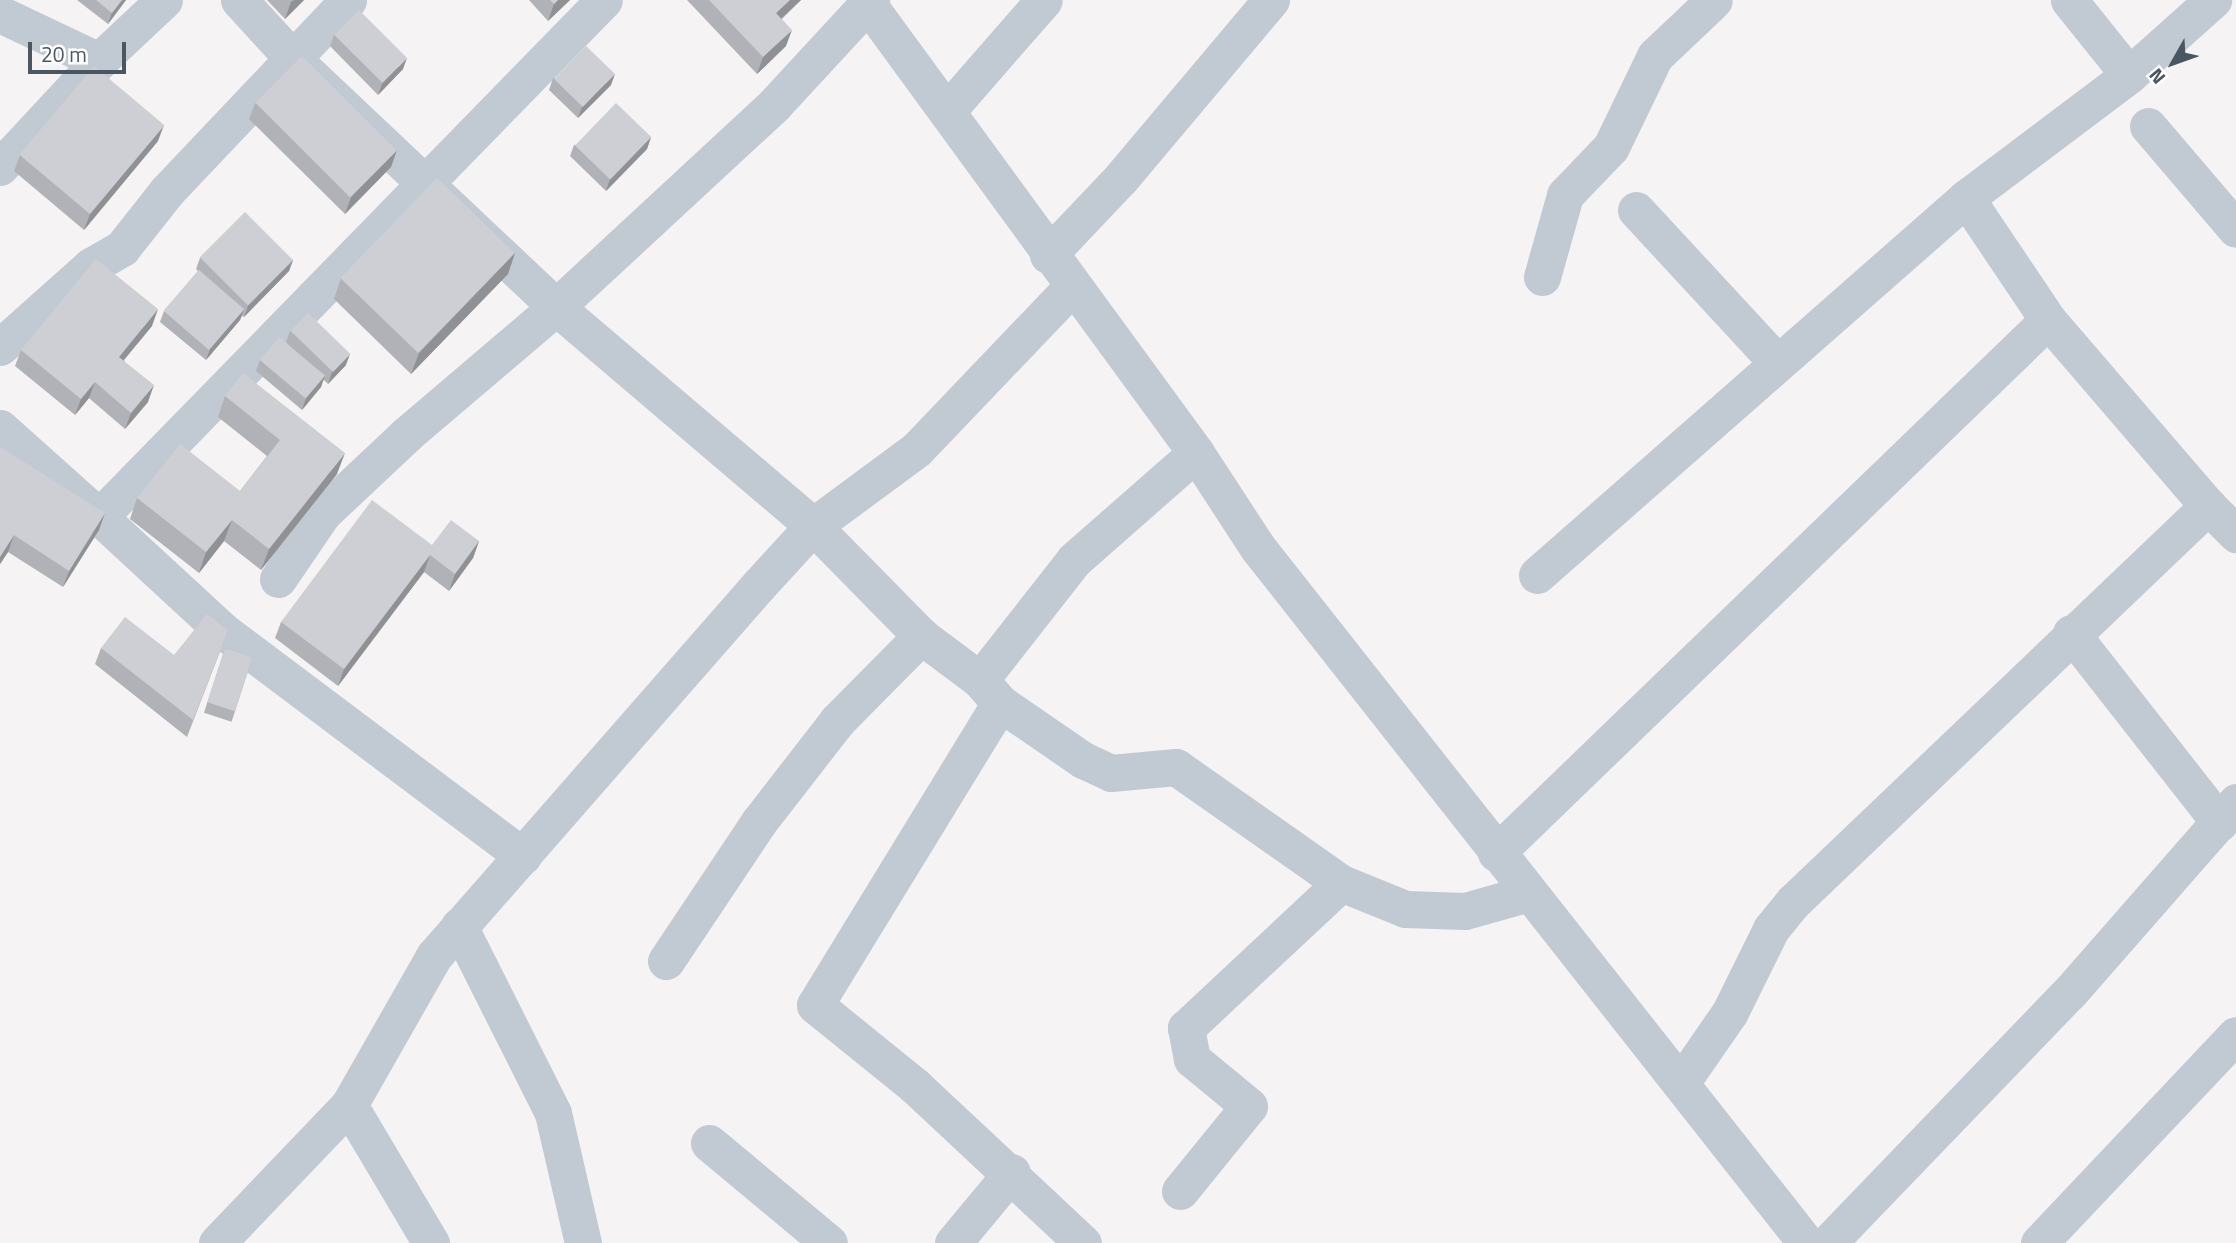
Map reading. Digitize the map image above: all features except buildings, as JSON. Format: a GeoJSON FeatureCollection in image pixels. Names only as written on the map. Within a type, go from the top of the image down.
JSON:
{"type":"FeatureCollection","features":[{"type":"Feature","properties":{"kind":"street"},"geometry":{"type":"LineString","coordinates":[[0,167],[99,61],[164,0]]}},
{"type":"Feature","properties":{"kind":"street"},"geometry":{"type":"LineString","coordinates":[[239,0],[294,60],[556,307],[813,526],[921,636],[990,692],[1100,771],[1177,767],[1341,883],[1405,909],[1465,911],[1529,893]]}},
{"type":"Feature","properties":{"kind":"street"},"geometry":{"type":"LineString","coordinates":[[0,347],[90,266],[121,248],[167,191],[348,0]]}},
{"type":"Feature","properties":{"kind":"street"},"geometry":{"type":"LineString","coordinates":[[94,512],[115,504],[424,181],[604,0]]}},
{"type":"Feature","properties":{"kind":"street"},"geometry":{"type":"LineString","coordinates":[[947,111],[1044,0]]}},
{"type":"Feature","properties":{"kind":"street"},"geometry":{"type":"LineString","coordinates":[[1048,255],[1121,178],[1271,0]]}},
{"type":"Feature","properties":{"kind":"street"},"geometry":{"type":"LineString","coordinates":[[1542,277],[1565,195],[1611,147],[1655,56],[1714,0]]}},
{"type":"Feature","properties":{"kind":"street"},"geometry":{"type":"LineString","coordinates":[[2068,0],[2129,75]]}},
{"type":"Feature","properties":{"kind":"street"},"geometry":{"type":"LineString","coordinates":[[1537,575],[1966,198],[2129,75],[2213,0]]}},
{"type":"Feature","properties":{"kind":"street"},"geometry":{"type":"LineString","coordinates":[[278,579],[323,513],[407,434],[556,307],[775,104],[868,1],[1048,255],[1196,453],[1258,548],[1806,1243]]}},
{"type":"Feature","properties":{"kind":"street"},"geometry":{"type":"LineString","coordinates":[[0,14],[99,61]]}},
{"type":"Feature","properties":{"kind":"street"},"geometry":{"type":"LineString","coordinates":[[2148,126],[2236,229]]}},
{"type":"Feature","properties":{"kind":"street"},"geometry":{"type":"LineString","coordinates":[[1966,198],[2048,320],[2208,506],[2236,534]]}},
{"type":"Feature","properties":{"kind":"street"},"geometry":{"type":"LineString","coordinates":[[1636,210],[1777,362]]}},
{"type":"Feature","properties":{"kind":"street"},"geometry":{"type":"LineString","coordinates":[[217,1243],[349,1105],[426,968],[459,926],[813,526],[917,449],[1072,287]]}},
{"type":"Feature","properties":{"kind":"street"},"geometry":{"type":"LineString","coordinates":[[1496,853],[2048,320]]}},
{"type":"Feature","properties":{"kind":"street"},"geometry":{"type":"LineString","coordinates":[[0,428],[223,631],[523,856]]}},
{"type":"Feature","properties":{"kind":"street"},"geometry":{"type":"LineString","coordinates":[[1083,1243],[1012,1172],[815,1005],[990,692],[1074,560],[1196,453]]}},
{"type":"Feature","properties":{"kind":"street"},"geometry":{"type":"LineString","coordinates":[[1681,1083],[1730,1012],[1771,929],[1793,902],[2071,633],[2208,506]]}},
{"type":"Feature","properties":{"kind":"street"},"geometry":{"type":"LineString","coordinates":[[1828,1243],[2070,993],[2228,812],[2071,633]]}},
{"type":"Feature","properties":{"kind":"street"},"geometry":{"type":"LineString","coordinates":[[666,961],[758,823],[837,721],[921,636]]}},
{"type":"Feature","properties":{"kind":"street"},"geometry":{"type":"LineString","coordinates":[[1180,1191],[1249,1106],[1192,1059],[1186,1028],[1341,883]]}},
{"type":"Feature","properties":{"kind":"street"},"geometry":{"type":"LineString","coordinates":[[459,926],[553,1113],[583,1243]]}},
{"type":"Feature","properties":{"kind":"street"},"geometry":{"type":"LineString","coordinates":[[2039,1243],[2236,1035]]}},
{"type":"Feature","properties":{"kind":"street"},"geometry":{"type":"LineString","coordinates":[[349,1105],[431,1243]]}},
{"type":"Feature","properties":{"kind":"street"},"geometry":{"type":"LineString","coordinates":[[709,1143],[829,1243]]}},
{"type":"Feature","properties":{"kind":"street"},"geometry":{"type":"LineString","coordinates":[[953,1243],[1012,1172]]}}]}
